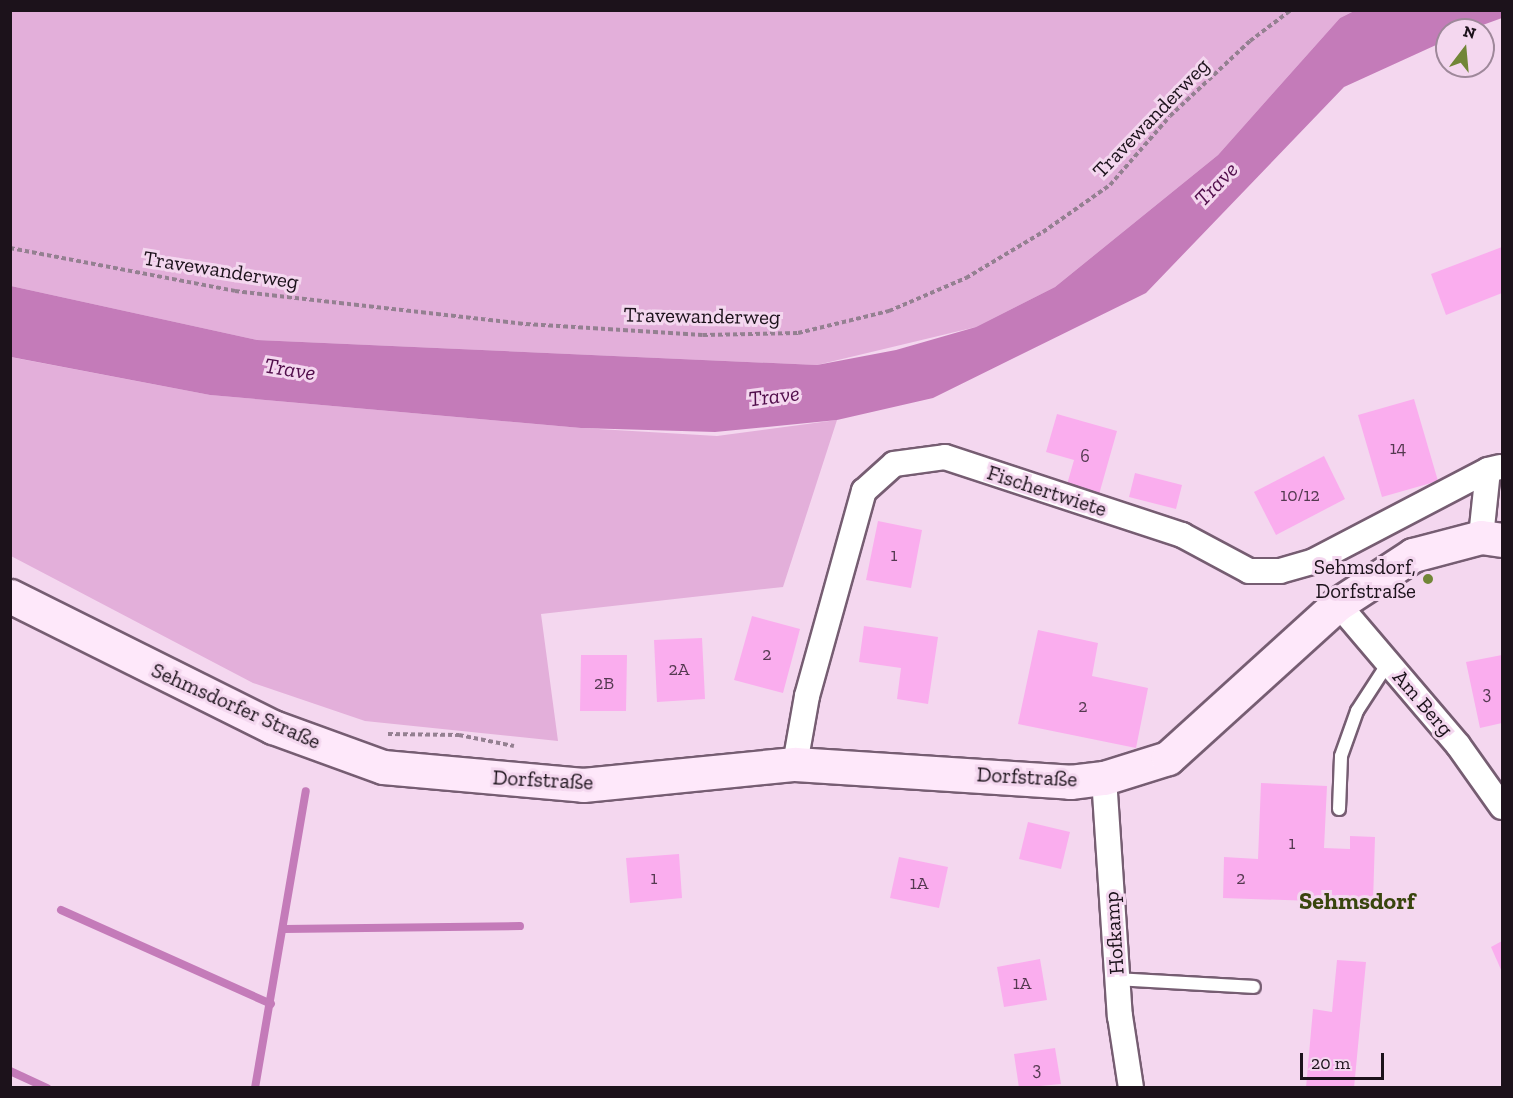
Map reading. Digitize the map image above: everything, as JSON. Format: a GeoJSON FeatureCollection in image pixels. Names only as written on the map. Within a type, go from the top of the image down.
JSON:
{"type":"FeatureCollection","features":[{"type":"Feature","properties":{"kind":"main road","name":"Dorfstraße"},"geometry":{"type":"LineString","coordinates":[[474,776],[583,785],[795,764],[1070,782],[1104,778],[1168,758],[1338,604],[1413,555],[1492,538]]}},
{"type":"Feature","properties":{"kind":"main road","name":"Sehmsdorfer Straße"},"geometry":{"type":"LineString","coordinates":[[10,596],[273,727],[383,767],[474,776]]}},
{"type":"Feature","properties":{"kind":"street","name":"Fischertwiete"},"geometry":{"type":"LineString","coordinates":[[795,764],[810,685],[864,491],[894,464],[945,457],[1182,535],[1249,571],[1280,571],[1314,561],[1495,468]]}},
{"type":"Feature","properties":{"kind":"street"},"geometry":{"type":"LineString","coordinates":[[1492,538],[1495,468]]}},
{"type":"Feature","properties":{"kind":"street","name":"Am Berg"},"geometry":{"type":"LineString","coordinates":[[1338,604],[1503,807]]}},
{"type":"Feature","properties":{"kind":"street","name":"Hofkamp"},"geometry":{"type":"LineString","coordinates":[[1104,778],[1117,979],[1131,1088]]}},
{"type":"Feature","properties":{"kind":"lane"},"geometry":{"type":"LineString","coordinates":[[1339,809],[1341,756],[1358,711],[1388,663]]}},
{"type":"Feature","properties":{"kind":"lane"},"geometry":{"type":"LineString","coordinates":[[1117,979],[1254,987]]}},
{"type":"Feature","properties":{"kind":"path","name":"Travewanderweg"},"geometry":{"type":"LineString","coordinates":[[10,248],[235,291],[526,324],[703,335],[798,333],[889,311],[966,278],[1043,232],[1110,184],[1170,116],[1250,41],[1291,10]]}},
{"type":"Feature","properties":{"kind":"path"},"geometry":{"type":"LineString","coordinates":[[384,734],[459,735],[521,749]]}},
{"type":"Feature","properties":{"kind":"shaded area"},"geometry":{"type":"Polygon","coordinates":[[[11,11],[1354,11],[1340,18],[1218,155],[1055,287],[976,327],[817,365],[257,340],[11,286],[11,11]]]}},
{"type":"Feature","properties":{"kind":"shaded area"},"geometry":{"type":"Polygon","coordinates":[[[10,357],[210,395],[581,428],[717,436],[837,420],[783,587],[541,614],[558,741],[365,721],[253,683],[11,556],[10,357]]]}},
{"type":"Feature","properties":{"kind":"water","name":"Trave"},"geometry":{"type":"Polygon","coordinates":[[[1354,11],[1502,11],[1502,18],[1495,21],[1495,18],[1435,18],[1435,45],[1344,87],[1146,293],[933,398],[837,420],[715,432],[581,428],[210,395],[11,357],[11,286],[257,340],[817,365],[896,350],[976,327],[1055,287],[1218,155],[1340,18],[1354,11]]]}},
{"type":"Feature","properties":{"kind":"building"},"geometry":{"type":"Polygon","coordinates":[[[1502,247],[1502,293],[1446,315],[1431,274],[1502,247]]]}},
{"type":"Feature","properties":{"kind":"building"},"geometry":{"type":"Polygon","coordinates":[[[1414,399],[1438,481],[1382,497],[1358,415],[1414,399]]]}},
{"type":"Feature","properties":{"kind":"building"},"geometry":{"type":"Polygon","coordinates":[[[1057,414],[1117,431],[1098,498],[1066,488],[1074,460],[1046,452],[1057,414]]]}},
{"type":"Feature","properties":{"kind":"building"},"geometry":{"type":"Polygon","coordinates":[[[1324,456],[1345,499],[1276,535],[1254,492],[1324,456]]]}},
{"type":"Feature","properties":{"kind":"building"},"geometry":{"type":"Polygon","coordinates":[[[1135,473],[1182,485],[1176,509],[1129,497],[1135,473]]]}},
{"type":"Feature","properties":{"kind":"building"},"geometry":{"type":"Polygon","coordinates":[[[878,521],[922,530],[911,588],[866,580],[878,521]]]}},
{"type":"Feature","properties":{"kind":"building"},"geometry":{"type":"Polygon","coordinates":[[[752,616],[800,629],[783,693],[734,680],[752,616]]]}},
{"type":"Feature","properties":{"kind":"building"},"geometry":{"type":"Polygon","coordinates":[[[864,626],[938,637],[928,704],[897,699],[901,668],[859,662],[864,626]]]}},
{"type":"Feature","properties":{"kind":"building"},"geometry":{"type":"Polygon","coordinates":[[[1038,630],[1098,643],[1092,676],[1148,688],[1136,748],[1018,724],[1038,630]]]}},
{"type":"Feature","properties":{"kind":"building"},"geometry":{"type":"Polygon","coordinates":[[[702,638],[705,699],[657,702],[654,640],[702,638]]]}},
{"type":"Feature","properties":{"kind":"building"},"geometry":{"type":"Polygon","coordinates":[[[581,655],[627,655],[626,711],[580,711],[581,655]]]}},
{"type":"Feature","properties":{"kind":"building"},"geometry":{"type":"Polygon","coordinates":[[[1502,655],[1502,723],[1480,728],[1466,662],[1502,655]]]}},
{"type":"Feature","properties":{"kind":"building"},"geometry":{"type":"Polygon","coordinates":[[[1261,783],[1327,786],[1324,848],[1350,849],[1350,836],[1375,837],[1373,903],[1223,898],[1224,857],[1258,859],[1261,783]]]}},
{"type":"Feature","properties":{"kind":"building"},"geometry":{"type":"Polygon","coordinates":[[[1028,822],[1070,832],[1061,869],[1019,859],[1028,822]]]}},
{"type":"Feature","properties":{"kind":"building"},"geometry":{"type":"Polygon","coordinates":[[[679,854],[682,898],[630,903],[626,858],[679,854]]]}},
{"type":"Feature","properties":{"kind":"building"},"geometry":{"type":"Polygon","coordinates":[[[899,857],[948,867],[939,908],[890,898],[899,857]]]}},
{"type":"Feature","properties":{"kind":"building"},"geometry":{"type":"Polygon","coordinates":[[[1502,941],[1502,972],[1491,947],[1502,941]]]}},
{"type":"Feature","properties":{"kind":"building"},"geometry":{"type":"Polygon","coordinates":[[[1040,959],[1047,1000],[1004,1007],[997,967],[1040,959]]]}},
{"type":"Feature","properties":{"kind":"building"},"geometry":{"type":"Polygon","coordinates":[[[1337,960],[1366,962],[1354,1088],[1306,1088],[1313,1009],[1332,1012],[1337,960]]]}},
{"type":"Feature","properties":{"kind":"building"},"geometry":{"type":"Polygon","coordinates":[[[1055,1048],[1061,1084],[1019,1088],[1014,1054],[1055,1048]]]}},
{"type":"Feature","properties":{"kind":"waterway"},"geometry":{"type":"LineString","coordinates":[[255,1088],[306,791]]}},
{"type":"Feature","properties":{"kind":"waterway"},"geometry":{"type":"LineString","coordinates":[[61,910],[271,1004]]}},
{"type":"Feature","properties":{"kind":"waterway"},"geometry":{"type":"LineString","coordinates":[[284,929],[520,926]]}},
{"type":"Feature","properties":{"kind":"waterway"},"geometry":{"type":"LineString","coordinates":[[10,1071],[47,1088]]}},
{"type":"Feature","properties":{"kind":"place","name":"Sehmsdorf, Dorfstraße"},"geometry":{"type":"Point","coordinates":[1428,579]}},
{"type":"Feature","properties":{"kind":"district","name":"Sehmsdorf"},"geometry":{"type":"Point","coordinates":[1357,901]}}]}
